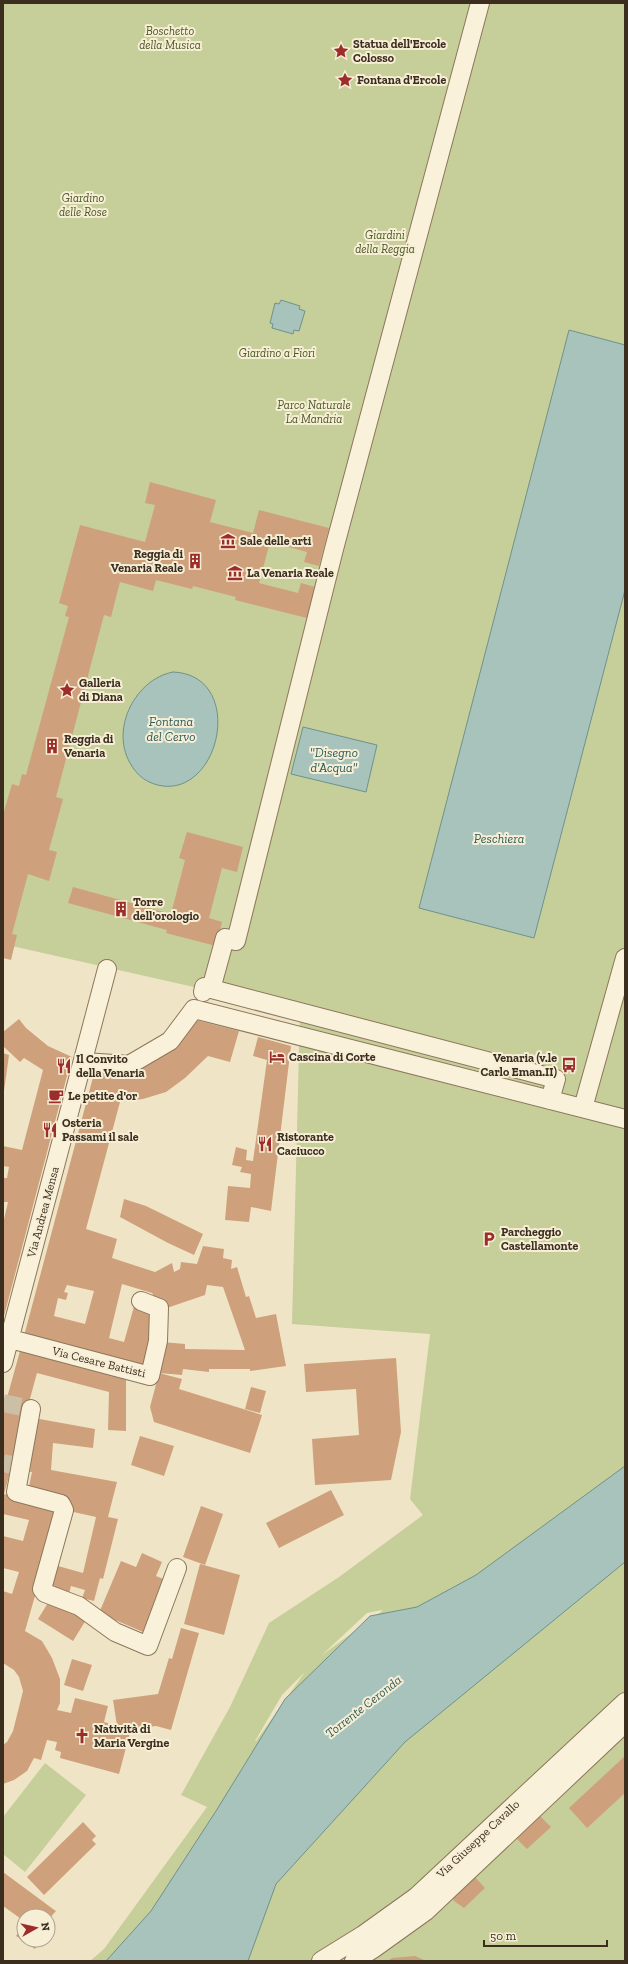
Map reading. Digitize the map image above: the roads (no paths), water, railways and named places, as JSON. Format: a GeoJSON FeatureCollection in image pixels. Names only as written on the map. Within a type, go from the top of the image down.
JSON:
{"type":"FeatureCollection","features":[{"type":"Feature","properties":{"kind":"street"},"geometry":{"type":"LineString","coordinates":[[211,989],[225,938],[236,941],[334,549],[480,3]]}},
{"type":"Feature","properties":{"kind":"street"},"geometry":{"type":"LineString","coordinates":[[584,1108],[625,958]]}},
{"type":"Feature","properties":{"kind":"street","name":"Via Andrea Mensa"},"geometry":{"type":"LineString","coordinates":[[3,1363],[6,1338],[84,1062],[107,968]]}},
{"type":"Feature","properties":{"kind":"street"},"geometry":{"type":"LineString","coordinates":[[84,1062],[129,1065],[170,1041],[196,1010],[204,987],[556,1079],[550,1100]]}},
{"type":"Feature","properties":{"kind":"street"},"geometry":{"type":"LineString","coordinates":[[196,1010],[625,1119]]}},
{"type":"Feature","properties":{"kind":"street","name":"Via Cesare Battisti"},"geometry":{"type":"LineString","coordinates":[[6,1338],[150,1376],[158,1341],[159,1308],[141,1300]]}},
{"type":"Feature","properties":{"kind":"street"},"geometry":{"type":"LineString","coordinates":[[31,1409],[16,1492],[61,1504],[64,1510],[42,1589],[45,1593],[79,1606],[115,1632],[148,1646],[177,1568]]}},
{"type":"Feature","properties":{"kind":"street","name":"Via Giuseppe Cavallo"},"geometry":{"type":"LineString","coordinates":[[321,1961],[363,1935],[416,1897],[625,1702]]}},
{"type":"Feature","properties":{"kind":"street","name":"Via Giuseppe Cavallo"},"geometry":{"type":"LineString","coordinates":[[354,1961],[426,1911],[625,1723]]}},
{"type":"Feature","properties":{"kind":"water"},"geometry":{"type":"Polygon","coordinates":[[[281,300],[300,306],[299,309],[305,311],[299,331],[294,330],[293,334],[272,328],[273,324],[270,323],[275,303],[279,304],[281,300]]]}},
{"type":"Feature","properties":{"kind":"water","name":"Peschiera"},"geometry":{"type":"Polygon","coordinates":[[[569,330],[625,345],[625,590],[534,938],[419,908],[569,330]]]}},
{"type":"Feature","properties":{"kind":"water","name":"Fontana del Cervo"},"geometry":{"type":"Polygon","coordinates":[[[173,672],[196,678],[210,692],[217,711],[217,733],[211,754],[200,772],[183,783],[163,786],[144,779],[136,772],[130,763],[125,749],[123,735],[125,721],[130,707],[138,695],[148,684],[160,676],[173,672]]]}},
{"type":"Feature","properties":{"kind":"water","name":"\"Disegno d'Acqua\""},"geometry":{"type":"Polygon","coordinates":[[[303,727],[377,745],[366,792],[291,774],[303,727]]]}},
{"type":"Feature","properties":{"kind":"water","name":"Torrente Ceronda"},"geometry":{"type":"Polygon","coordinates":[[[625,1466],[625,1562],[405,1742],[276,1884],[248,1961],[106,1961],[151,1911],[216,1811],[285,1699],[370,1616],[417,1607],[476,1575],[625,1466]]]}},
{"type":"Feature","properties":{"kind":"tunnel"},"geometry":{"type":"LineString","coordinates":[[3,1403],[31,1409]]}},
{"type":"Feature","properties":{"kind":"tunnel"},"geometry":{"type":"LineString","coordinates":[[3,1463],[21,1467]]}},
{"type":"Feature","properties":{"kind":"place","name":"Statua dell'Ercole Colosso"},"geometry":{"type":"Point","coordinates":[341,51]}},
{"type":"Feature","properties":{"kind":"place","name":"Fontana d'Ercole"},"geometry":{"type":"Point","coordinates":[345,80]}},
{"type":"Feature","properties":{"kind":"place","name":"Sale delle arti"},"geometry":{"type":"Point","coordinates":[228,541]}},
{"type":"Feature","properties":{"kind":"place","name":"Reggia di Venaria Reale"},"geometry":{"type":"Point","coordinates":[195,561]}},
{"type":"Feature","properties":{"kind":"place","name":"La Venaria Reale"},"geometry":{"type":"Point","coordinates":[235,573]}},
{"type":"Feature","properties":{"kind":"place","name":"Galleria di Diana"},"geometry":{"type":"Point","coordinates":[67,690]}},
{"type":"Feature","properties":{"kind":"place","name":"Reggia di Venaria"},"geometry":{"type":"Point","coordinates":[52,746]}},
{"type":"Feature","properties":{"kind":"place","name":"Torre dell'orologio"},"geometry":{"type":"Point","coordinates":[121,909]}},
{"type":"Feature","properties":{"kind":"place","name":"Cascina di Corte"},"geometry":{"type":"Point","coordinates":[277,1057]}},
{"type":"Feature","properties":{"kind":"place","name":"Venaria (v.le Carlo Eman.II)"},"geometry":{"type":"Point","coordinates":[569,1065]}},
{"type":"Feature","properties":{"kind":"place","name":"Il Convito della Venaria"},"geometry":{"type":"Point","coordinates":[64,1066]}},
{"type":"Feature","properties":{"kind":"place","name":"Le petite d'or"},"geometry":{"type":"Point","coordinates":[56,1096]}},
{"type":"Feature","properties":{"kind":"place","name":"Osteria Passami il sale"},"geometry":{"type":"Point","coordinates":[50,1130]}},
{"type":"Feature","properties":{"kind":"place","name":"Ristorante Caciucco"},"geometry":{"type":"Point","coordinates":[265,1144]}},
{"type":"Feature","properties":{"kind":"place","name":"Parcheggio Castellamonte"},"geometry":{"type":"Point","coordinates":[489,1239]}},
{"type":"Feature","properties":{"kind":"place","name":"Natività di Maria Vergine"},"geometry":{"type":"Point","coordinates":[82,1736]}},
{"type":"Feature","properties":{"kind":"park label","name":"Boschetto della Musica"},"geometry":{"type":"Point","coordinates":[170,38]}},
{"type":"Feature","properties":{"kind":"park label","name":"Giardino delle Rose"},"geometry":{"type":"Point","coordinates":[83,205]}},
{"type":"Feature","properties":{"kind":"park label","name":"Giardini della Reggia"},"geometry":{"type":"Point","coordinates":[385,242]}},
{"type":"Feature","properties":{"kind":"park label","name":"Giardino a Fiori"},"geometry":{"type":"Point","coordinates":[277,353]}},
{"type":"Feature","properties":{"kind":"park label","name":"Parco Naturale La Mandria"},"geometry":{"type":"Point","coordinates":[314,412]}}]}
